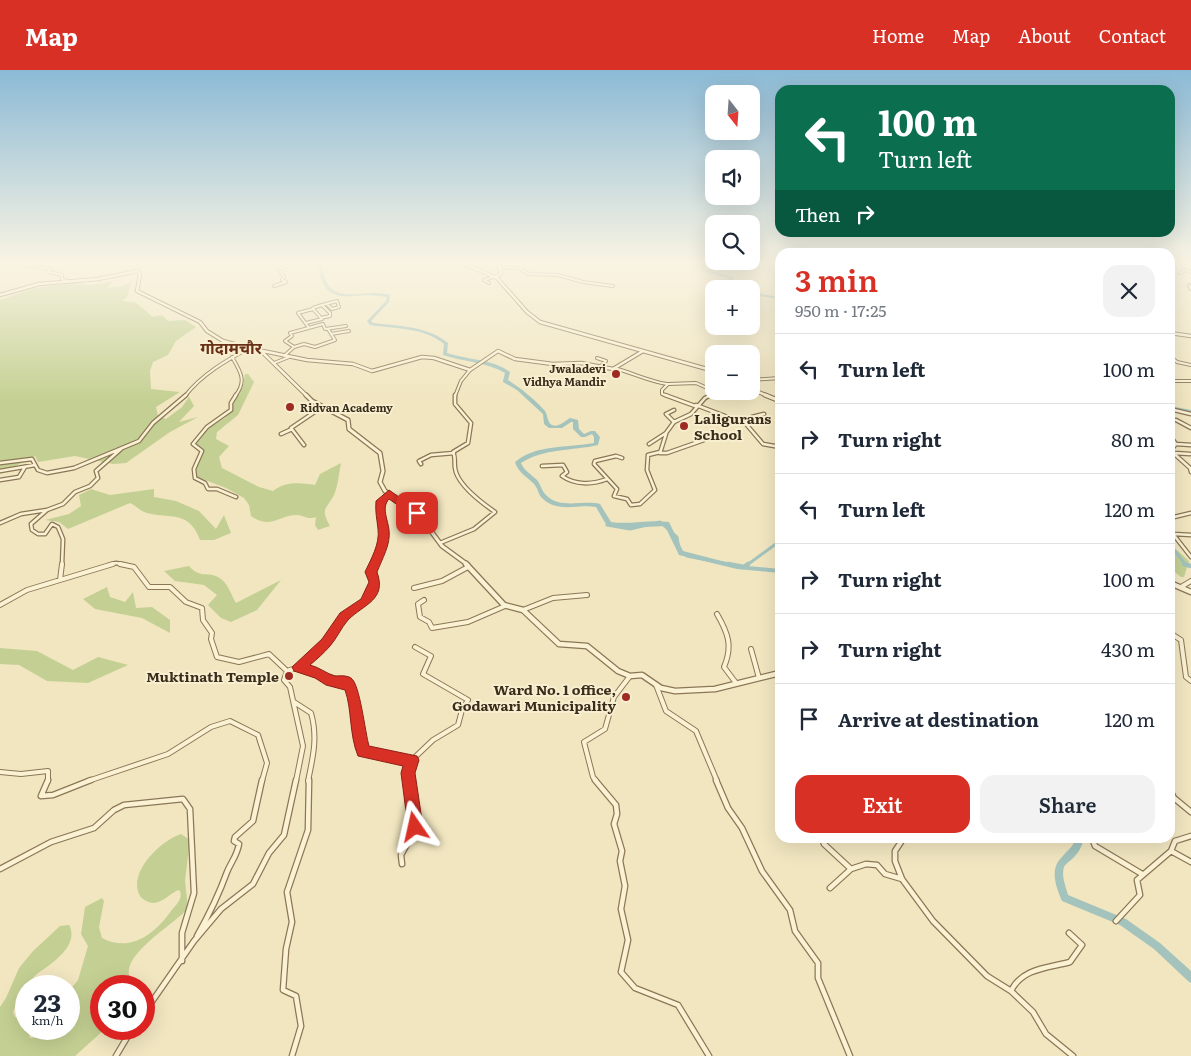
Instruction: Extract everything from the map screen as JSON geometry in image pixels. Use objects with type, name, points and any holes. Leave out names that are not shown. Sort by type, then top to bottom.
[{"type":"street","points":[[173,309],[200,322],[207,331],[223,341],[284,356],[335,364],[353,364],[372,371],[412,359],[430,357],[471,369]]},
{"type":"street","points":[[309,328],[298,313],[310,309]]},
{"type":"street","points":[[314,309],[321,318]]},
{"type":"street","points":[[306,323],[330,316],[325,309]]},
{"type":"street","points":[[523,309],[531,317],[540,322],[705,368]]},
{"type":"street","points":[[294,347],[285,341],[292,336],[290,333],[323,324],[325,329],[346,326]]},
{"type":"street","points":[[284,356],[298,344],[310,344],[314,347],[335,340],[328,328]]},
{"type":"street","points":[[331,334],[349,332]]},
{"type":"street","points":[[1175,334],[1191,336]]},
{"type":"street","points":[[0,463],[32,459],[38,470],[47,473],[74,468],[124,447],[144,436],[153,423],[176,405],[195,383],[232,357],[251,347]]},
{"type":"street","points":[[261,351],[304,394],[322,407],[344,416],[348,420],[349,429],[378,449],[383,462],[381,485],[417,513],[440,543],[469,566],[505,606],[523,610],[559,644],[587,646],[614,668],[630,676],[642,675],[656,684],[675,691],[701,692],[775,674]]},
{"type":"street","points":[[421,464],[419,460],[421,458],[436,453],[454,453],[455,450],[468,444],[470,421],[454,401],[462,378],[478,363],[498,351],[515,359],[553,364],[581,363],[636,374],[647,381],[681,385],[690,382],[705,386]]},
{"type":"street","points":[[613,368],[643,351]]},
{"type":"street","points":[[232,357],[243,375],[243,387],[233,399],[231,410],[208,427],[193,444],[202,451],[194,469],[195,478],[205,483],[208,489],[217,489],[236,497]]},
{"type":"street","points":[[274,363],[289,357]]},
{"type":"street","points":[[598,358],[606,361],[600,367]]},
{"type":"street","points":[[1175,360],[1191,365]]},
{"type":"street","points":[[760,379],[775,378]]},
{"type":"street","points":[[1175,381],[1191,382]]},
{"type":"street","points":[[668,384],[662,390],[662,394],[740,421],[746,424],[763,444],[775,446]]},
{"type":"street","points":[[760,393],[775,399]]},
{"type":"street","points":[[649,444],[666,432],[674,422],[691,414],[696,406],[705,399]]},
{"type":"street","points":[[281,434],[292,429],[298,421],[322,407]]},
{"type":"street","points":[[674,410],[666,414],[674,422]]},
{"type":"street","points":[[1175,410],[1191,414]]},
{"type":"street","points":[[746,424],[752,417],[764,414]]},
{"type":"street","points":[[1176,420],[1191,428]]},
{"type":"street","points":[[736,422],[740,421]]},
{"type":"street","points":[[292,429],[304,445]]},
{"type":"street","points":[[660,452],[666,432]]},
{"type":"street","points":[[622,458],[616,456],[611,459],[595,461],[595,467],[617,489],[614,496],[627,499],[631,505],[643,503],[655,490],[647,470],[648,455],[660,452],[667,453],[704,440]]},
{"type":"street","points":[[1176,444],[1191,444]]},
{"type":"street","points":[[0,523],[21,514],[59,507],[75,492],[90,486],[98,478],[96,471],[100,466],[124,447]]},
{"type":"street","points":[[440,543],[474,529],[495,512],[492,508],[478,500],[467,489],[455,468],[456,459],[454,453]]},
{"type":"street","points":[[1175,453],[1190,454]]},
{"type":"street","points":[[1175,454],[1190,468],[1191,472]]},
{"type":"street","points":[[542,466],[563,465],[567,472],[562,476],[572,483],[599,482],[608,478]]},
{"type":"street","points":[[0,471],[9,468],[35,466]]},
{"type":"street","points":[[0,480],[19,476],[25,467]]},
{"type":"street","points":[[287,671],[299,667],[326,642],[344,616],[365,602],[375,582],[371,572],[381,550],[384,530],[380,518],[381,501],[389,493]]},
{"type":"street","points":[[47,510],[34,520],[31,527],[35,532],[42,534],[52,524],[61,529],[65,543],[60,580]]},
{"type":"street","points":[[1175,518],[1191,513]]},
{"type":"street","points":[[1175,534],[1191,535]]},
{"type":"street","points":[[1175,536],[1191,557]]},
{"type":"street","points":[[0,606],[21,592],[116,563],[134,567],[149,587],[170,587],[186,602],[202,608],[203,620],[212,633],[211,640],[217,657],[240,662],[269,654],[287,671]]},
{"type":"street","points":[[414,588],[442,581],[469,566]]},
{"type":"street","points":[[1181,587],[1191,581]]},
{"type":"street","points":[[1175,584],[1191,592]]},
{"type":"street","points":[[523,610],[553,598],[587,595]]},
{"type":"street","points":[[424,600],[418,604],[420,617],[428,622],[432,628],[468,622],[505,606]]},
{"type":"street","points":[[717,614],[730,640],[731,653],[724,667],[736,683]]},
{"type":"street","points":[[1175,636],[1181,640],[1186,677],[1191,681]]},
{"type":"street","points":[[402,864],[400,856],[414,838],[415,830],[408,773],[412,760],[433,740],[443,736],[458,725],[462,710],[468,700],[450,692],[441,683],[422,672],[431,656],[429,653],[415,647]]},
{"type":"street","points":[[751,649],[759,678]]},
{"type":"street","points":[[299,667],[318,673],[330,681],[346,682],[350,686],[354,697],[356,720],[363,751],[412,760]]},
{"type":"street","points":[[194,942],[221,909],[253,884],[269,854],[284,835],[303,746],[290,687],[284,680],[287,671]]},
{"type":"street","points":[[630,676],[614,697],[605,729],[584,742],[594,777],[616,805],[617,814],[614,824],[622,851],[620,861],[625,886],[621,909],[628,940],[621,972],[635,988],[678,1005],[709,1056]]},
{"type":"street","points":[[656,684],[666,711],[687,723],[696,731],[728,808],[742,828],[762,871],[790,910],[795,931],[818,963],[818,978],[850,1056]]},
{"type":"street","points":[[292,1056],[301,1026],[296,996],[283,990],[286,949],[292,922],[286,892],[308,830],[308,783],[316,744],[316,727],[311,713],[293,702]]},
{"type":"street","points":[[0,772],[21,774],[48,771],[49,778],[41,796],[53,795],[105,774],[168,754],[221,724],[235,722],[258,735],[263,745],[267,763],[255,804],[253,821],[250,826],[235,837],[234,841],[239,844],[237,856],[228,870],[218,899],[182,962],[155,998]]},
{"type":"street","points":[[0,870],[51,842],[94,828],[114,810],[124,805],[183,799],[190,808],[194,893],[182,933],[182,962]]},
{"type":"street","points":[[1175,799],[1191,812]]},
{"type":"street","points":[[1175,840],[1191,836]]},
{"type":"street","points":[[824,843],[851,869]]},
{"type":"street","points":[[900,843],[895,851],[895,861],[902,879],[932,921],[987,976],[1011,990],[1033,1012],[1046,1034],[1073,1056]]},
{"type":"street","points":[[1094,843],[1095,846],[1142,874]]},
{"type":"street","points":[[1116,921],[1140,896],[1137,880],[1171,851],[1174,843]]},
{"type":"street","points":[[1171,851],[1191,862]]},
{"type":"street","points":[[830,888],[851,869],[866,864],[877,865],[885,874],[902,879]]},
{"type":"street","points":[[1011,990],[1014,982],[1026,972],[1070,962],[1082,945],[1069,933]]},
{"type":"street","points":[[116,1056],[125,1040]]},
{"type":"green space","points":[[0,309],[143,309],[153,317],[162,315],[168,321],[185,320],[196,327],[176,341],[168,355],[153,362],[150,371],[151,389],[180,392],[156,407],[158,416],[166,419],[182,407],[189,397],[194,406],[179,422],[198,417],[170,432],[126,463],[113,464],[75,456],[38,462],[35,456],[0,474]]},
{"type":"green space","points":[[245,374],[248,374],[254,382],[238,415],[217,432],[216,439],[229,446],[219,457],[222,468],[259,487],[273,491],[288,484],[315,485],[320,474],[341,463],[334,495],[325,509],[325,516],[330,526],[318,530],[315,525],[316,517],[309,518],[297,515],[269,522],[258,520],[251,516],[249,505],[244,498],[226,488],[197,477],[195,468],[202,453],[195,442],[207,429],[225,418],[233,409],[234,399],[243,387]]},
{"type":"green space","points":[[91,489],[110,495],[154,489],[154,497],[176,501],[199,511],[216,529],[224,515],[231,533],[214,540],[200,540],[196,530],[185,520],[147,513],[130,503],[68,529],[59,522],[45,520],[69,514],[81,506],[79,495]]},
{"type":"green space","points":[[1175,548],[1189,561],[1184,577],[1175,572]]},
{"type":"green space","points":[[189,566],[200,574],[214,575],[221,579],[227,585],[236,603],[281,580],[257,610],[231,622],[221,618],[208,605],[217,595],[204,585],[175,581],[164,571]]},
{"type":"green space","points":[[107,587],[110,597],[125,602],[133,592],[136,608],[152,607],[170,620],[170,633],[142,618],[95,609],[83,599]]},
{"type":"green space","points":[[0,648],[37,651],[73,670],[98,657],[128,665],[88,683],[47,681],[19,665],[0,664]]},
{"type":"green space","points":[[181,834],[190,840],[185,881],[188,908],[136,955],[130,966],[129,975],[90,975],[90,1040],[93,1040],[75,1056],[0,1056],[0,1007],[15,977],[15,1008],[13,1012],[15,1017],[15,1040],[80,1040],[79,975],[88,946],[81,934],[85,907],[102,898],[104,901],[99,927],[102,938],[122,943],[132,942],[150,934],[165,919],[178,902],[181,894],[178,890],[163,900],[154,903],[144,900],[140,896],[137,887],[138,878],[142,868],[155,851]]},
{"type":"green space","points":[[69,925],[71,940],[68,947],[57,959],[36,975],[16,975],[19,968],[33,951],[60,926]]},
{"type":"waterway","points":[[380,309],[369,321],[372,324],[432,335],[446,344],[445,354],[501,368],[508,372],[505,381],[519,389],[545,414],[547,424],[551,427],[560,427],[570,420],[576,421],[576,429],[583,436],[593,432],[597,437],[596,444],[536,453],[518,462],[521,469],[536,482],[544,497],[551,502],[558,505],[598,505],[609,524],[624,526],[667,524],[681,553],[737,567],[775,571]]},
{"type":"waterway","points":[[1175,409],[1191,412]]},
{"type":"waterway","points":[[607,525],[630,529],[660,522],[677,537],[679,550],[687,556],[734,565]]},
{"type":"waterway","points":[[747,565],[775,545]]},
{"type":"waterway","points":[[1175,551],[1186,564]]},
{"type":"waterway","points":[[728,564],[744,567],[748,564]]},
{"type":"waterway","points":[[1186,564],[1191,566]]},
{"type":"waterway","points":[[1078,843],[1073,853],[1060,866],[1060,883],[1065,898],[1123,922],[1157,946],[1191,978]]},
{"type":"place","name":"Jwaladevi Vidhya Mandir","points":[[616,374]]},
{"type":"place","name":"Ridvan Academy","points":[[290,407]]},
{"type":"place","name":"Laligurans School","points":[[684,426]]},
{"type":"place","name":"Muktinath Temple","points":[[289,676]]},
{"type":"place","name":"Ward No. 1 office, Godawari Municipality","points":[[626,697]]},
{"type":"district","name":"गोदामचौर","points":[[231,347]]},
{"type":"route","points":[[415,827],[408,773],[412,760],[363,751],[356,720],[354,697],[350,686],[346,682],[330,681],[318,673],[299,667],[326,642],[344,616],[365,602],[373,588],[375,582],[371,572],[381,550],[384,530],[380,518],[381,501],[389,493],[417,513]]}]
